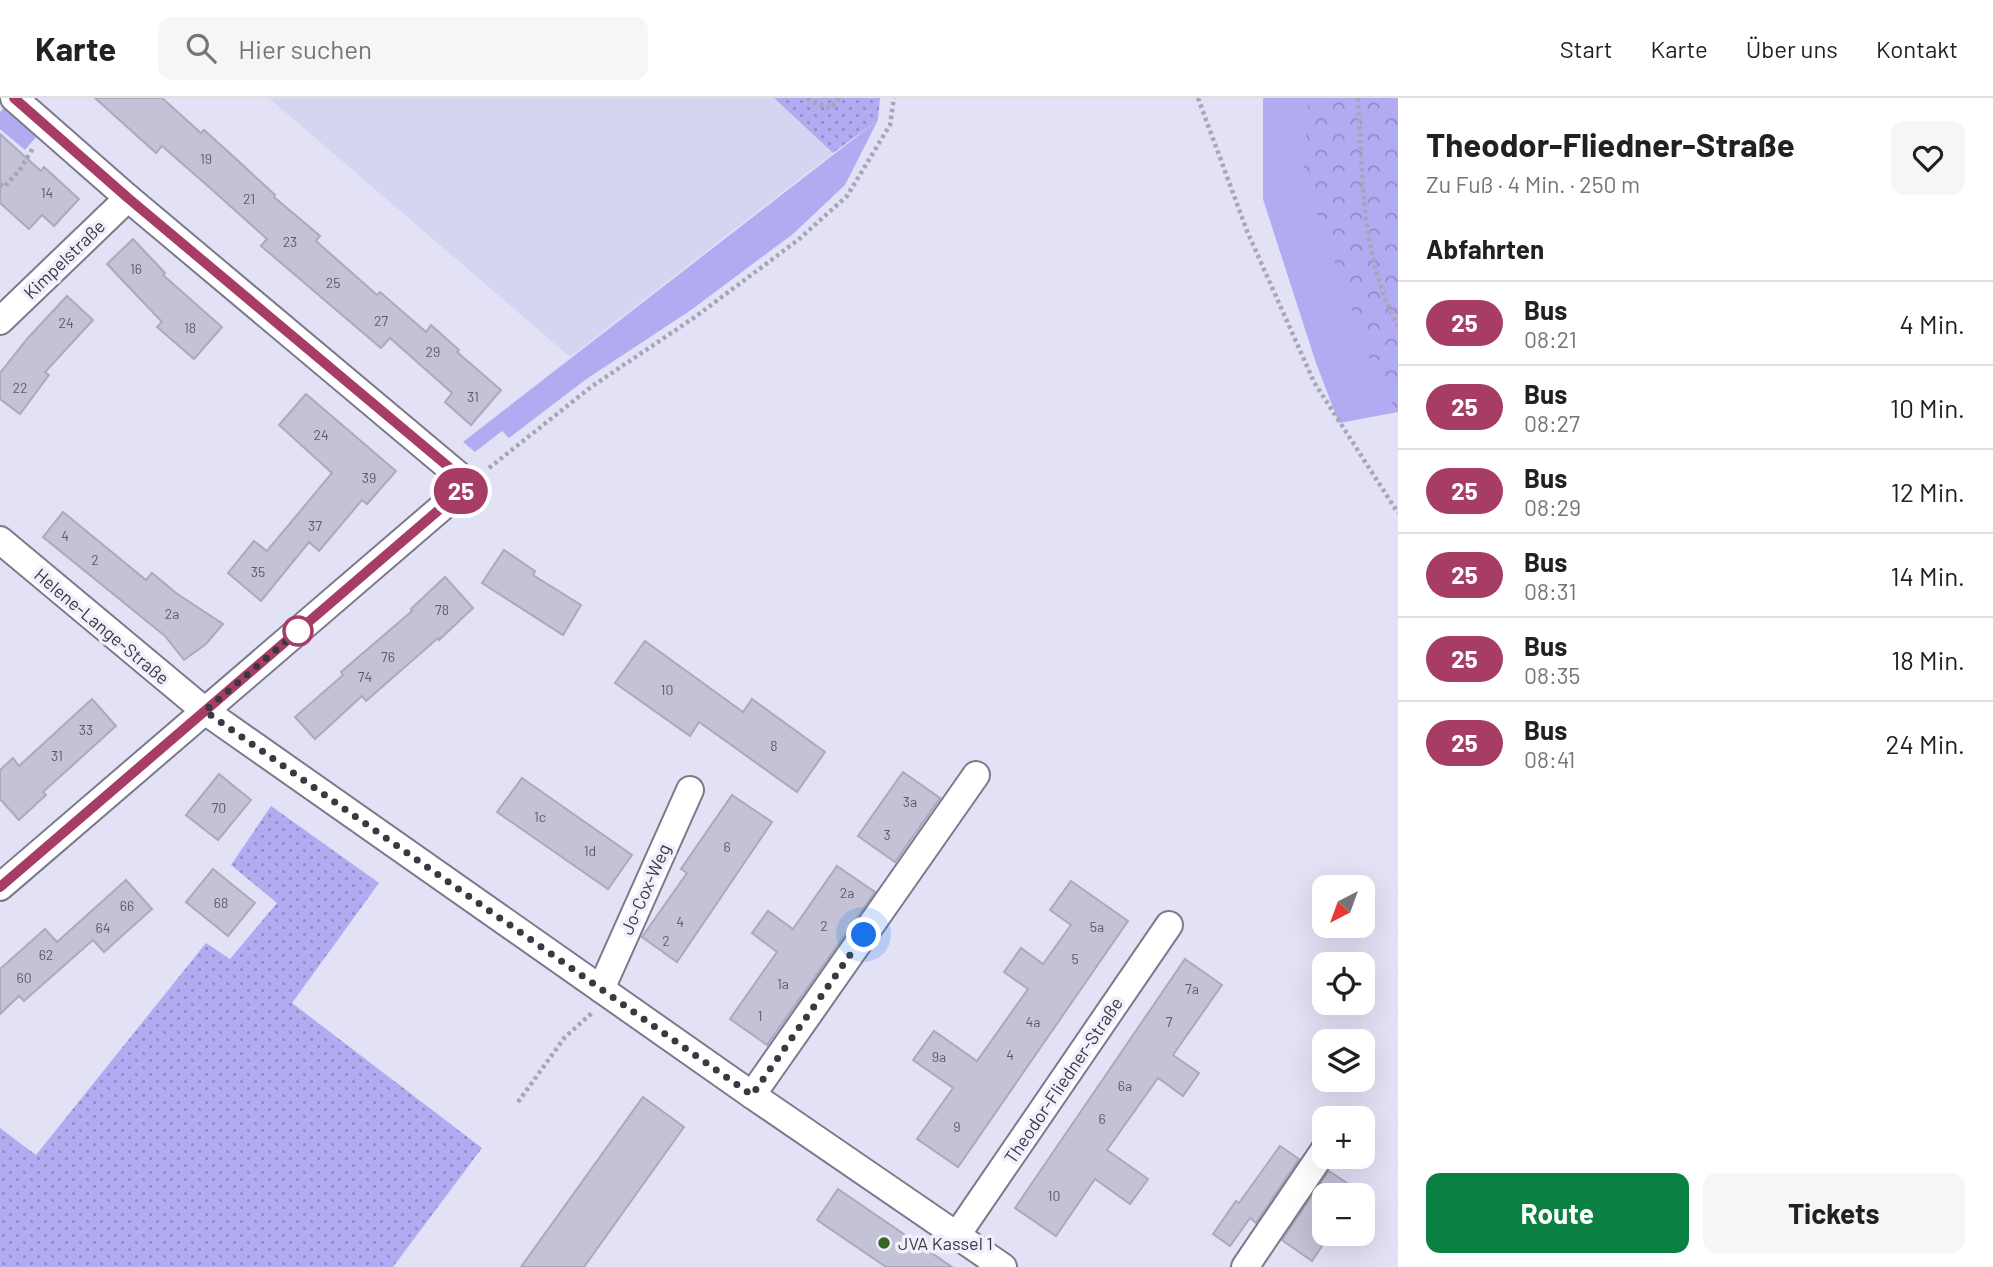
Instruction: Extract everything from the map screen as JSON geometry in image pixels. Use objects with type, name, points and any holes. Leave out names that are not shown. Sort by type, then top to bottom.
[{"type":"street","points":[[0,887],[469,484],[128,198],[14,98]]},
{"type":"street","name":"Kimpelstraße","points":[[0,321],[128,198]]},
{"type":"street","name":"Helene-Lange-Straße","points":[[0,540],[205,711]]},
{"type":"street","points":[[205,711],[752,1095],[1003,1267]]},
{"type":"street","points":[[752,1095],[976,775]]},
{"type":"street","name":"Jo-Cox-Weg","points":[[606,992],[690,790]]},
{"type":"street","name":"Theodor-Fliedner-Straße","points":[[957,1236],[1169,925]]},
{"type":"street","points":[[1245,1267],[1312,1168]]},
{"type":"path","points":[[808,98],[831,108],[839,98]]},
{"type":"path","points":[[469,484],[590,387],[695,317],[798,240],[847,196],[890,125],[894,98]]},
{"type":"path","points":[[1198,98],[1247,231],[1314,382],[1398,513]]},
{"type":"path","points":[[1358,98],[1362,197],[1368,234],[1382,288],[1398,326]]},
{"type":"path","points":[[0,184],[5,187],[49,129]]},
{"type":"path","points":[[518,1102],[565,1037],[606,992]]},
{"type":"shaded area","points":[[269,98],[774,98],[833,153],[570,357]]},
{"type":"green space","points":[[774,98],[880,98],[878,120],[833,153]]},
{"type":"green space","points":[[1263,98],[1398,98],[1398,412],[1339,423],[1316,363],[1263,199]]},
{"type":"green space","points":[[1309,98],[1398,98],[1398,412],[1376,377],[1303,175]]},
{"type":"green space","points":[[4,108],[37,136],[25,150],[0,129],[0,112]]},
{"type":"green space","points":[[878,120],[845,185],[793,234],[691,310],[585,380],[509,438],[502,431],[475,452],[463,442]]},
{"type":"green space","points":[[271,806],[379,883],[292,1003],[482,1148],[393,1267],[0,1267],[0,1128],[36,1155],[206,943],[230,959],[277,903],[231,865]]},
{"type":"building","points":[[95,98],[162,98],[201,133],[204,130],[234,157],[275,195],[274,197],[320,236],[316,241],[377,295],[380,292],[426,332],[431,325],[501,390],[471,425],[445,402],[452,393],[390,338],[381,348],[261,246],[267,239],[209,187],[162,146],[156,153]]},
{"type":"building","points":[[0,134],[41,171],[44,167],[79,199],[54,226],[42,215],[29,229],[0,203]]},
{"type":"building","points":[[133,239],[165,273],[163,275],[222,327],[194,359],[157,327],[162,322],[107,264]]},
{"type":"building","points":[[67,296],[93,320],[45,372],[49,375],[20,414],[0,399],[0,373]]},
{"type":"building","points":[[306,394],[396,471],[367,504],[362,500],[319,551],[309,542],[261,601],[228,573],[254,541],[267,551],[332,473],[279,425]]},
{"type":"building","points":[[63,512],[146,580],[152,573],[176,593],[223,624],[206,644],[184,660],[165,636],[43,537]]},
{"type":"building","points":[[504,550],[535,571],[533,575],[581,605],[563,635],[482,583]]},
{"type":"building","points":[[445,577],[473,608],[366,701],[362,696],[315,739],[295,717],[343,675],[341,672],[412,611],[411,609]]},
{"type":"building","points":[[645,641],[743,712],[752,699],[825,752],[797,792],[699,722],[690,736],[615,683]]},
{"type":"building","points":[[92,699],[116,726],[43,792],[46,795],[19,820],[0,799],[0,770],[13,758],[19,766]]},
{"type":"building","points":[[903,772],[940,798],[895,862],[858,836]]},
{"type":"building","points":[[219,774],[251,800],[218,840],[186,815]]},
{"type":"building","points":[[522,778],[632,855],[608,889],[497,812]]},
{"type":"building","points":[[732,795],[772,822],[677,962],[642,937],[687,873],[681,869]]},
{"type":"building","points":[[837,866],[875,892],[767,1045],[730,1019],[777,952],[752,933],[768,911],[793,929]]},
{"type":"building","points":[[213,869],[255,903],[228,936],[186,902]]},
{"type":"building","points":[[126,880],[152,909],[104,952],[93,940],[24,1001],[19,996],[0,1014],[0,969],[45,929],[57,942]]},
{"type":"building","points":[[1071,881],[1128,921],[958,1167],[917,1139],[953,1088],[913,1060],[934,1031],[977,1061],[1028,989],[1004,972],[1021,948],[1043,964],[1071,925],[1050,910]]},
{"type":"building","points":[[1185,959],[1222,985],[1173,1055],[1199,1073],[1183,1096],[1158,1078],[1107,1150],[1148,1179],[1130,1204],[1095,1179],[1056,1236],[1015,1208]]},
{"type":"building","points":[[643,1097],[684,1127],[584,1267],[521,1267]]},
{"type":"building","points":[[1280,1146],[1299,1159],[1256,1223],[1250,1218],[1230,1246],[1213,1234]]},
{"type":"building","points":[[1329,1171],[1347,1183],[1321,1183]]},
{"type":"building","name":"JVA Kassel 1","points":[[838,1189],[952,1267],[886,1267],[817,1220]]},
{"type":"building","points":[[1312,1196],[1312,1246],[1322,1246],[1312,1261],[1282,1240]]},
{"type":"bus line","name":"25","points":[[0,887],[469,484],[128,198],[14,98]]},
{"type":"place","name":"JVA Kassel 1","points":[[884,1243]]},
{"type":"route","points":[[298,631],[306,624],[205,711],[752,1095],[864,935]]}]
